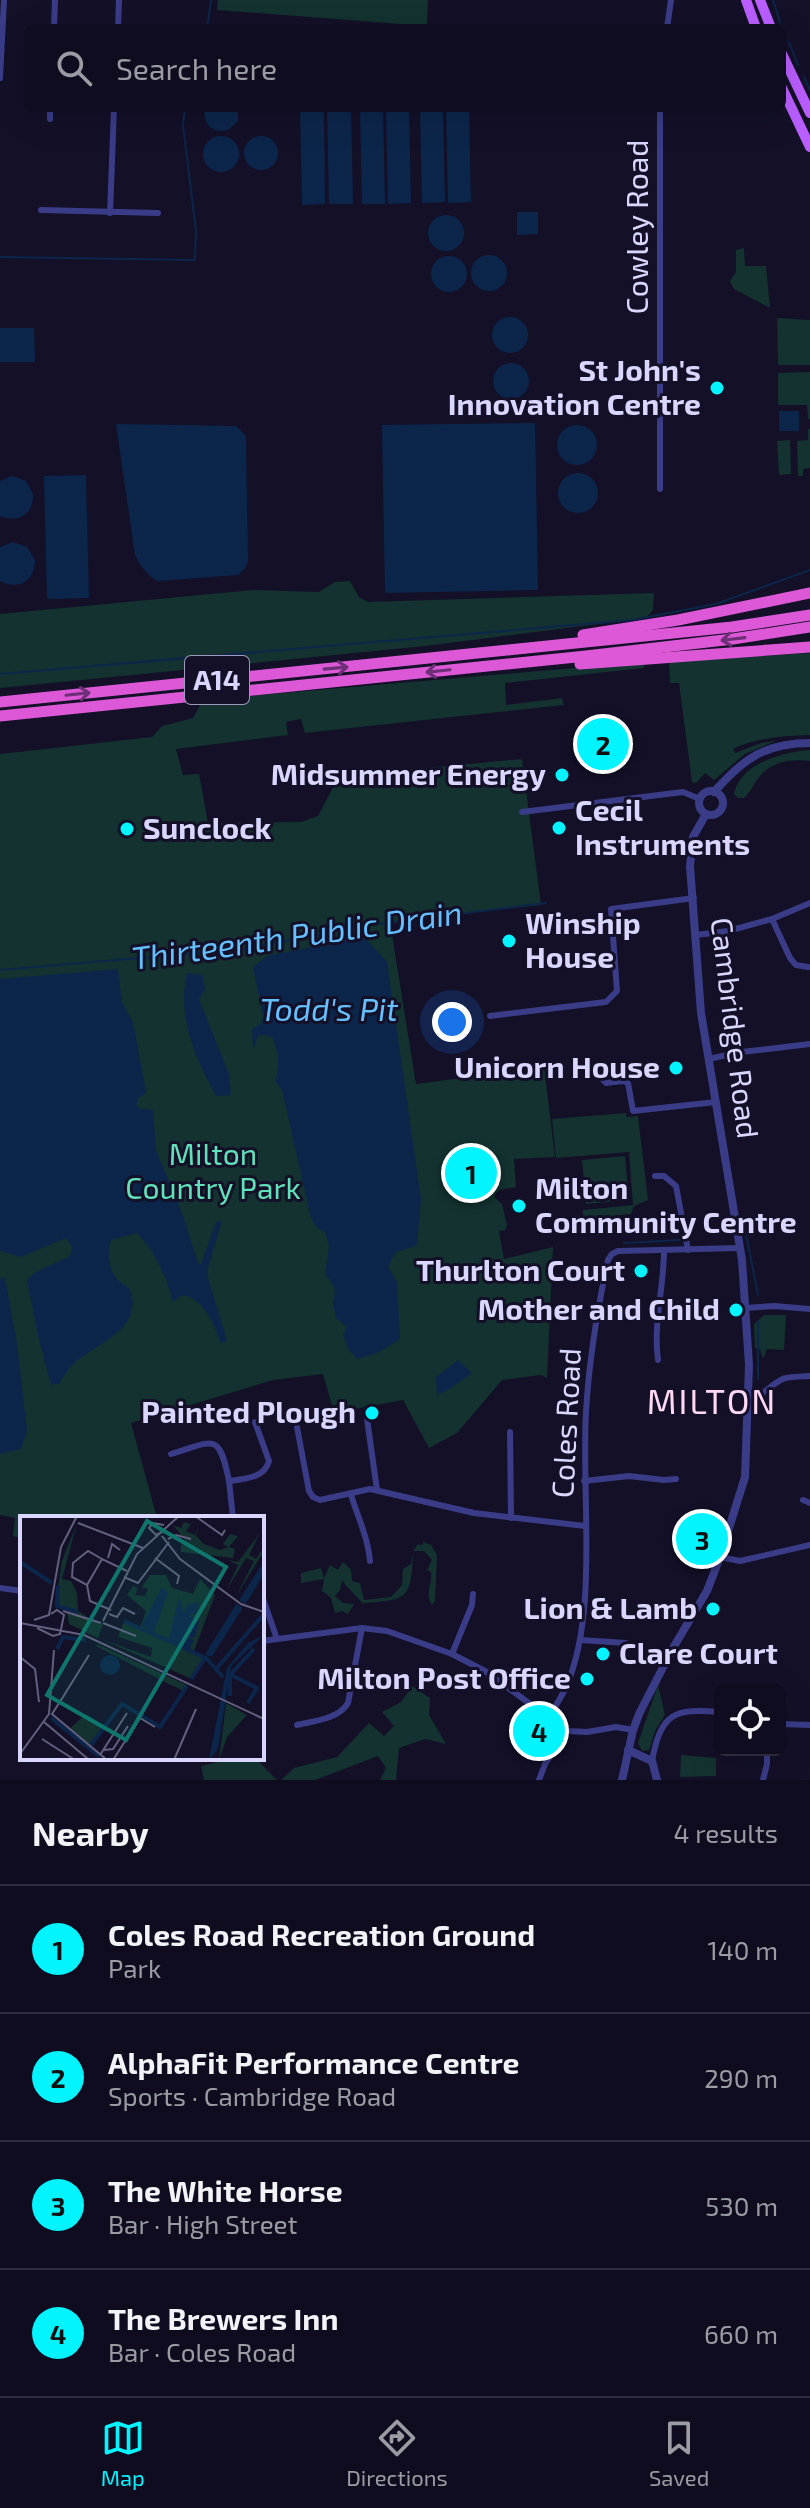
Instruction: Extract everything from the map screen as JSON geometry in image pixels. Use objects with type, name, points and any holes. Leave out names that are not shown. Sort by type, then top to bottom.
[{"type":"highway","name":"A14","points":[[556,645],[583,635],[678,620],[810,593]]},
{"type":"highway","name":"A14","points":[[0,702],[732,627],[810,615]]},
{"type":"highway","name":"A14","points":[[0,716],[516,663],[733,639],[810,627]]},
{"type":"highway","name":"A14","points":[[516,663],[538,667],[810,647]]},
{"type":"main road","points":[[746,0],[755,24]]},
{"type":"main road","points":[[760,0],[769,24]]},
{"type":"main road","points":[[786,62],[810,113]]},
{"type":"main road","points":[[786,97],[810,148]]},
{"type":"main road","points":[[786,109],[810,148]]},
{"type":"street","points":[[0,78],[4,0]]},
{"type":"street","points":[[54,24],[55,0]]},
{"type":"street","points":[[118,24],[119,0]]},
{"type":"street","points":[[668,24],[671,0]]},
{"type":"street","points":[[50,112],[50,119]]},
{"type":"street","points":[[110,213],[114,112]]},
{"type":"street","name":"Cowley Road","points":[[660,112],[660,489]]},
{"type":"street","points":[[41,210],[158,213]]},
{"type":"street","points":[[714,792],[722,799],[721,809],[714,815],[706,814],[700,808],[700,799],[705,793],[714,792],[741,763],[774,747],[810,743]]},
{"type":"street","points":[[522,812],[683,792],[700,799]]},
{"type":"street","name":"Cambridge Road","points":[[622,1780],[633,1730],[649,1690],[707,1591],[745,1477],[749,1394],[740,1248],[701,1013],[690,850],[693,837],[706,814]]},
{"type":"street","points":[[490,1016],[606,1002],[617,991],[611,909],[694,898]]},
{"type":"street","points":[[696,935],[728,931],[772,919],[810,903]]},
{"type":"street","points":[[772,919],[790,958],[796,965],[808,967]]},
{"type":"street","points":[[708,1059],[810,1044]]},
{"type":"street","points":[[601,1065],[606,1083],[628,1083],[633,1111],[716,1102]]},
{"type":"street","points":[[655,1176],[664,1176],[676,1186],[688,1250]]},
{"type":"street","name":"Coles Road","points":[[548,1719],[566,1687],[580,1640],[584,1600],[586,1412],[593,1336],[608,1260],[618,1251],[740,1248]]},
{"type":"street","points":[[658,1360],[659,1296],[664,1282],[664,1251]]},
{"type":"street","points":[[745,1308],[774,1306],[810,1309]]},
{"type":"street","points":[[749,1394],[763,1393],[775,1380],[784,1377],[810,1376]]},
{"type":"street","points":[[367,1419],[377,1490]]},
{"type":"street","points":[[229,1481],[250,1478],[269,1467],[255,1422]]},
{"type":"street","points":[[297,1427],[309,1491],[320,1500],[370,1489],[461,1511],[585,1526]]},
{"type":"street","points":[[510,1432],[511,1518]]},
{"type":"street","points":[[171,1454],[208,1443],[216,1445],[223,1453],[233,1516]]},
{"type":"street","points":[[584,1481],[629,1476],[676,1479]]},
{"type":"street","points":[[351,1495],[367,1537],[370,1561]]},
{"type":"street","points":[[720,1557],[740,1561],[810,1545]]},
{"type":"street","points":[[0,1588],[20,1591]]},
{"type":"street","points":[[452,1654],[472,1605],[473,1594]]},
{"type":"street","points":[[264,1602],[277,1639]]},
{"type":"street","points":[[264,1641],[362,1628],[387,1631],[452,1654],[485,1671],[567,1731],[587,1732],[616,1727],[633,1730]]},
{"type":"street","points":[[297,1725],[338,1714],[345,1709],[362,1628]]},
{"type":"street","points":[[580,1640],[626,1643]]},
{"type":"street","points":[[657,1780],[652,1761],[660,1730],[668,1719],[682,1711],[714,1712]]},
{"type":"street","points":[[786,1724],[810,1725]]},
{"type":"street","points":[[539,1780],[545,1764],[567,1731]]},
{"type":"street","points":[[628,1750],[652,1761]]},
{"type":"street","points":[[763,1780],[767,1756]]},
{"type":"green space","points":[[218,0],[428,0],[427,24],[217,10]]},
{"type":"green space","points":[[744,248],[745,266],[766,266],[770,308],[734,289],[730,281],[736,272],[736,250]]},
{"type":"green space","points":[[777,318],[810,320],[810,365],[778,365]]},
{"type":"green space","points":[[810,372],[808,419],[807,405],[778,405],[778,373]]},
{"type":"green space","points":[[808,429],[810,468],[803,469],[803,476],[798,476],[797,441],[808,440]]},
{"type":"green space","points":[[790,440],[791,474],[779,475],[777,441]]},
{"type":"green space","points":[[350,581],[359,597],[368,602],[654,593],[653,610],[646,618],[425,646],[0,688],[0,614],[253,590],[319,592],[335,582]]},
{"type":"green space","points":[[810,653],[810,735],[771,738],[742,745],[733,749],[735,753],[776,741],[745,754],[714,780],[705,773],[696,783],[692,782],[679,683],[670,683],[669,662]]},
{"type":"green space","name":"Milton Country Park","points":[[645,662],[644,668],[505,683],[506,705],[562,698],[564,705],[305,733],[301,719],[286,722],[288,735],[176,749],[183,775],[199,774],[208,823],[301,822],[318,816],[339,776],[522,759],[541,905],[390,922],[416,1084],[544,1067],[555,1157],[514,1159],[516,1187],[499,1190],[495,1198],[502,1204],[507,1225],[505,1230],[499,1231],[504,1259],[553,1247],[547,1378],[541,1375],[502,1380],[457,1433],[429,1448],[403,1400],[334,1413],[323,1374],[273,1380],[131,1423],[156,1516],[20,1516],[20,1538],[13,1536],[15,1518],[0,1515],[0,754],[152,737],[162,726],[193,718],[203,700]]},
{"type":"green space","points":[[810,750],[810,761],[777,764],[760,776],[744,798],[734,794],[745,774],[764,761]]},
{"type":"green space","points":[[626,1113],[627,1117],[638,1116],[648,1200],[634,1206],[631,1214],[583,1219],[583,1210],[633,1205],[629,1152],[556,1158],[552,1119]]},
{"type":"green space","points":[[625,1156],[629,1200],[586,1204],[582,1160]]},
{"type":"green space","points":[[764,1315],[786,1315],[784,1350],[767,1349],[763,1359],[760,1349],[755,1348],[754,1324]]},
{"type":"green space","points":[[424,1542],[431,1545],[437,1555],[435,1601],[432,1605],[429,1596],[431,1572],[427,1570],[432,1560],[424,1551],[413,1551]]},
{"type":"green space","points":[[413,1553],[411,1579],[405,1594],[399,1598],[364,1605],[342,1580],[335,1596],[343,1603],[354,1604],[348,1614],[342,1611],[335,1613],[331,1598],[322,1591],[324,1579],[301,1583],[301,1573],[321,1568],[324,1578],[330,1565],[338,1570],[343,1562],[351,1570],[352,1581],[360,1583],[364,1600],[391,1597],[402,1585],[403,1569],[411,1564]]},
{"type":"green space","points":[[658,1685],[665,1715],[649,1750],[642,1751],[638,1743]]},
{"type":"green space","points":[[412,1686],[430,1698],[429,1715],[446,1744],[425,1739],[399,1748],[396,1780],[380,1780],[386,1768],[378,1756],[315,1780],[281,1780],[294,1768],[337,1757],[369,1723],[384,1736],[394,1726],[382,1712],[401,1702]]},
{"type":"green space","points":[[681,1755],[716,1758],[716,1776],[680,1777]]},
{"type":"green space","points":[[226,1760],[257,1760],[277,1780],[204,1780],[201,1766]]},
{"type":"water","points":[[238,112],[238,121],[228,130],[213,129],[207,123],[205,114]]},
{"type":"water","points":[[300,112],[324,112],[325,204],[302,205]]},
{"type":"water","points":[[327,112],[351,112],[353,204],[329,204]]},
{"type":"water","points":[[360,112],[383,112],[385,204],[362,204]]},
{"type":"water","points":[[386,112],[409,112],[411,203],[388,204]]},
{"type":"water","points":[[420,112],[443,112],[445,202],[422,203]]},
{"type":"water","points":[[446,112],[469,112],[471,202],[448,203]]},
{"type":"water","points":[[221,136],[233,142],[239,154],[233,166],[221,172],[209,166],[203,154],[209,142]]},
{"type":"water","points":[[261,136],[273,141],[278,153],[273,165],[261,170],[249,165],[244,153],[249,141]]},
{"type":"water","points":[[517,212],[538,212],[538,234],[517,235]]},
{"type":"water","points":[[446,215],[459,220],[464,233],[459,246],[446,251],[433,246],[428,233],[433,220]]},
{"type":"water","points":[[489,255],[502,260],[507,273],[502,286],[489,291],[476,286],[471,273],[476,260]]},
{"type":"water","points":[[449,256],[462,261],[467,274],[462,287],[449,292],[436,287],[431,274],[436,261]]},
{"type":"water","points":[[510,317],[523,322],[528,335],[523,348],[510,353],[497,348],[492,335],[497,322]]},
{"type":"water","points":[[0,328],[34,328],[35,362],[0,362]]},
{"type":"water","points":[[511,363],[523,369],[529,381],[523,393],[511,399],[499,393],[493,381],[499,369]]},
{"type":"water","points":[[779,411],[799,411],[799,431],[779,431]]},
{"type":"water","points":[[535,423],[538,590],[385,593],[382,425]]},
{"type":"water","points":[[116,424],[236,426],[246,436],[248,562],[238,575],[158,581],[139,563],[135,555]]},
{"type":"water","points":[[577,425],[591,431],[597,445],[591,459],[577,465],[563,459],[557,445],[563,431]]},
{"type":"water","points":[[578,473],[592,479],[598,493],[592,507],[578,513],[564,507],[558,493],[564,479]]},
{"type":"water","points":[[86,475],[89,598],[47,599],[44,476]]},
{"type":"water","points":[[12,476],[26,481],[33,494],[28,512],[13,519],[0,516],[0,481]]},
{"type":"water","points":[[13,542],[27,547],[35,560],[29,579],[13,585],[0,581],[0,547]]},
{"type":"water","name":"Todd's Pit","points":[[365,938],[387,962],[421,1199],[417,1245],[395,1253],[388,1267],[397,1282],[400,1339],[377,1353],[357,1359],[343,1335],[347,1327],[336,1318],[334,1286],[325,1274],[329,1247],[325,1232],[317,1228],[311,1218],[282,1090],[275,1081],[278,1059],[272,1037],[259,1035],[253,1049],[252,1029],[262,1023],[263,1016],[253,967],[267,956]]},
{"type":"water","points":[[118,969],[122,1003],[133,1022],[146,1093],[137,1099],[138,1108],[153,1110],[156,1150],[182,1213],[198,1263],[201,1264],[216,1222],[222,1221],[208,1278],[227,1341],[221,1343],[208,1314],[197,1301],[182,1295],[173,1302],[152,1251],[137,1233],[111,1240],[109,1247],[111,1268],[118,1280],[129,1288],[133,1302],[131,1314],[117,1333],[74,1363],[59,1384],[51,1385],[27,1280],[36,1272],[69,1257],[73,1248],[66,1238],[21,1257],[0,1251],[0,979]]},
{"type":"water","points":[[187,973],[203,975],[205,989],[199,999],[229,1074],[231,1095],[216,1096],[195,1052],[184,1006]]},
{"type":"water","points":[[5,1278],[17,1344],[27,1431],[21,1449],[0,1454],[0,1279]]},
{"type":"water","points":[[458,1360],[472,1373],[437,1395],[436,1377]]},
{"type":"waterway","points":[[208,24],[211,0]]},
{"type":"waterway","points":[[773,0],[780,22]]},
{"type":"waterway","points":[[789,42],[798,65]]},
{"type":"waterway","points":[[804,77],[810,90]]},
{"type":"waterway","points":[[0,257],[195,260],[196,231],[183,125],[185,112]]},
{"type":"waterway","points":[[0,674],[632,620],[716,604],[810,570]]},
{"type":"waterway","name":"Thirteenth Public Drain","points":[[0,970],[245,949],[370,925],[546,903]]},
{"type":"waterway","points":[[746,1234],[758,1295]]},
{"type":"waterway","points":[[624,1243],[680,1240]]},
{"type":"waterway","points":[[758,1321],[758,1379]]},
{"type":"place","name":"St John's Innovation Centre","points":[[717,388]]},
{"type":"place","name":"AlphaFit Performance Centre","points":[[603,744]]},
{"type":"place","name":"Midsummer Energy","points":[[562,775]]},
{"type":"place","name":"Cecil Instruments","points":[[559,828]]},
{"type":"place","name":"Sunclock","points":[[127,829]]},
{"type":"place","name":"Winship House","points":[[509,941]]},
{"type":"place","name":"Unicorn House","points":[[676,1068]]},
{"type":"place","name":"Coles Road Recreation Ground","points":[[471,1173]]},
{"type":"place","name":"Milton Community Centre","points":[[519,1206]]},
{"type":"place","name":"Thurlton Court","points":[[641,1271]]},
{"type":"place","name":"Mother and Child","points":[[736,1310]]},
{"type":"place","name":"Painted Plough","points":[[372,1413]]},
{"type":"place","name":"The White Horse","points":[[702,1539]]},
{"type":"place","name":"Lion & Lamb","points":[[713,1609]]},
{"type":"place","name":"Clare Court","points":[[603,1654]]},
{"type":"place","name":"Milton Post Office","points":[[587,1679]]},
{"type":"place","name":"The Brewers Inn","points":[[539,1731]]},
{"type":"district","name":"MILTON","points":[[712,1402]]}]
